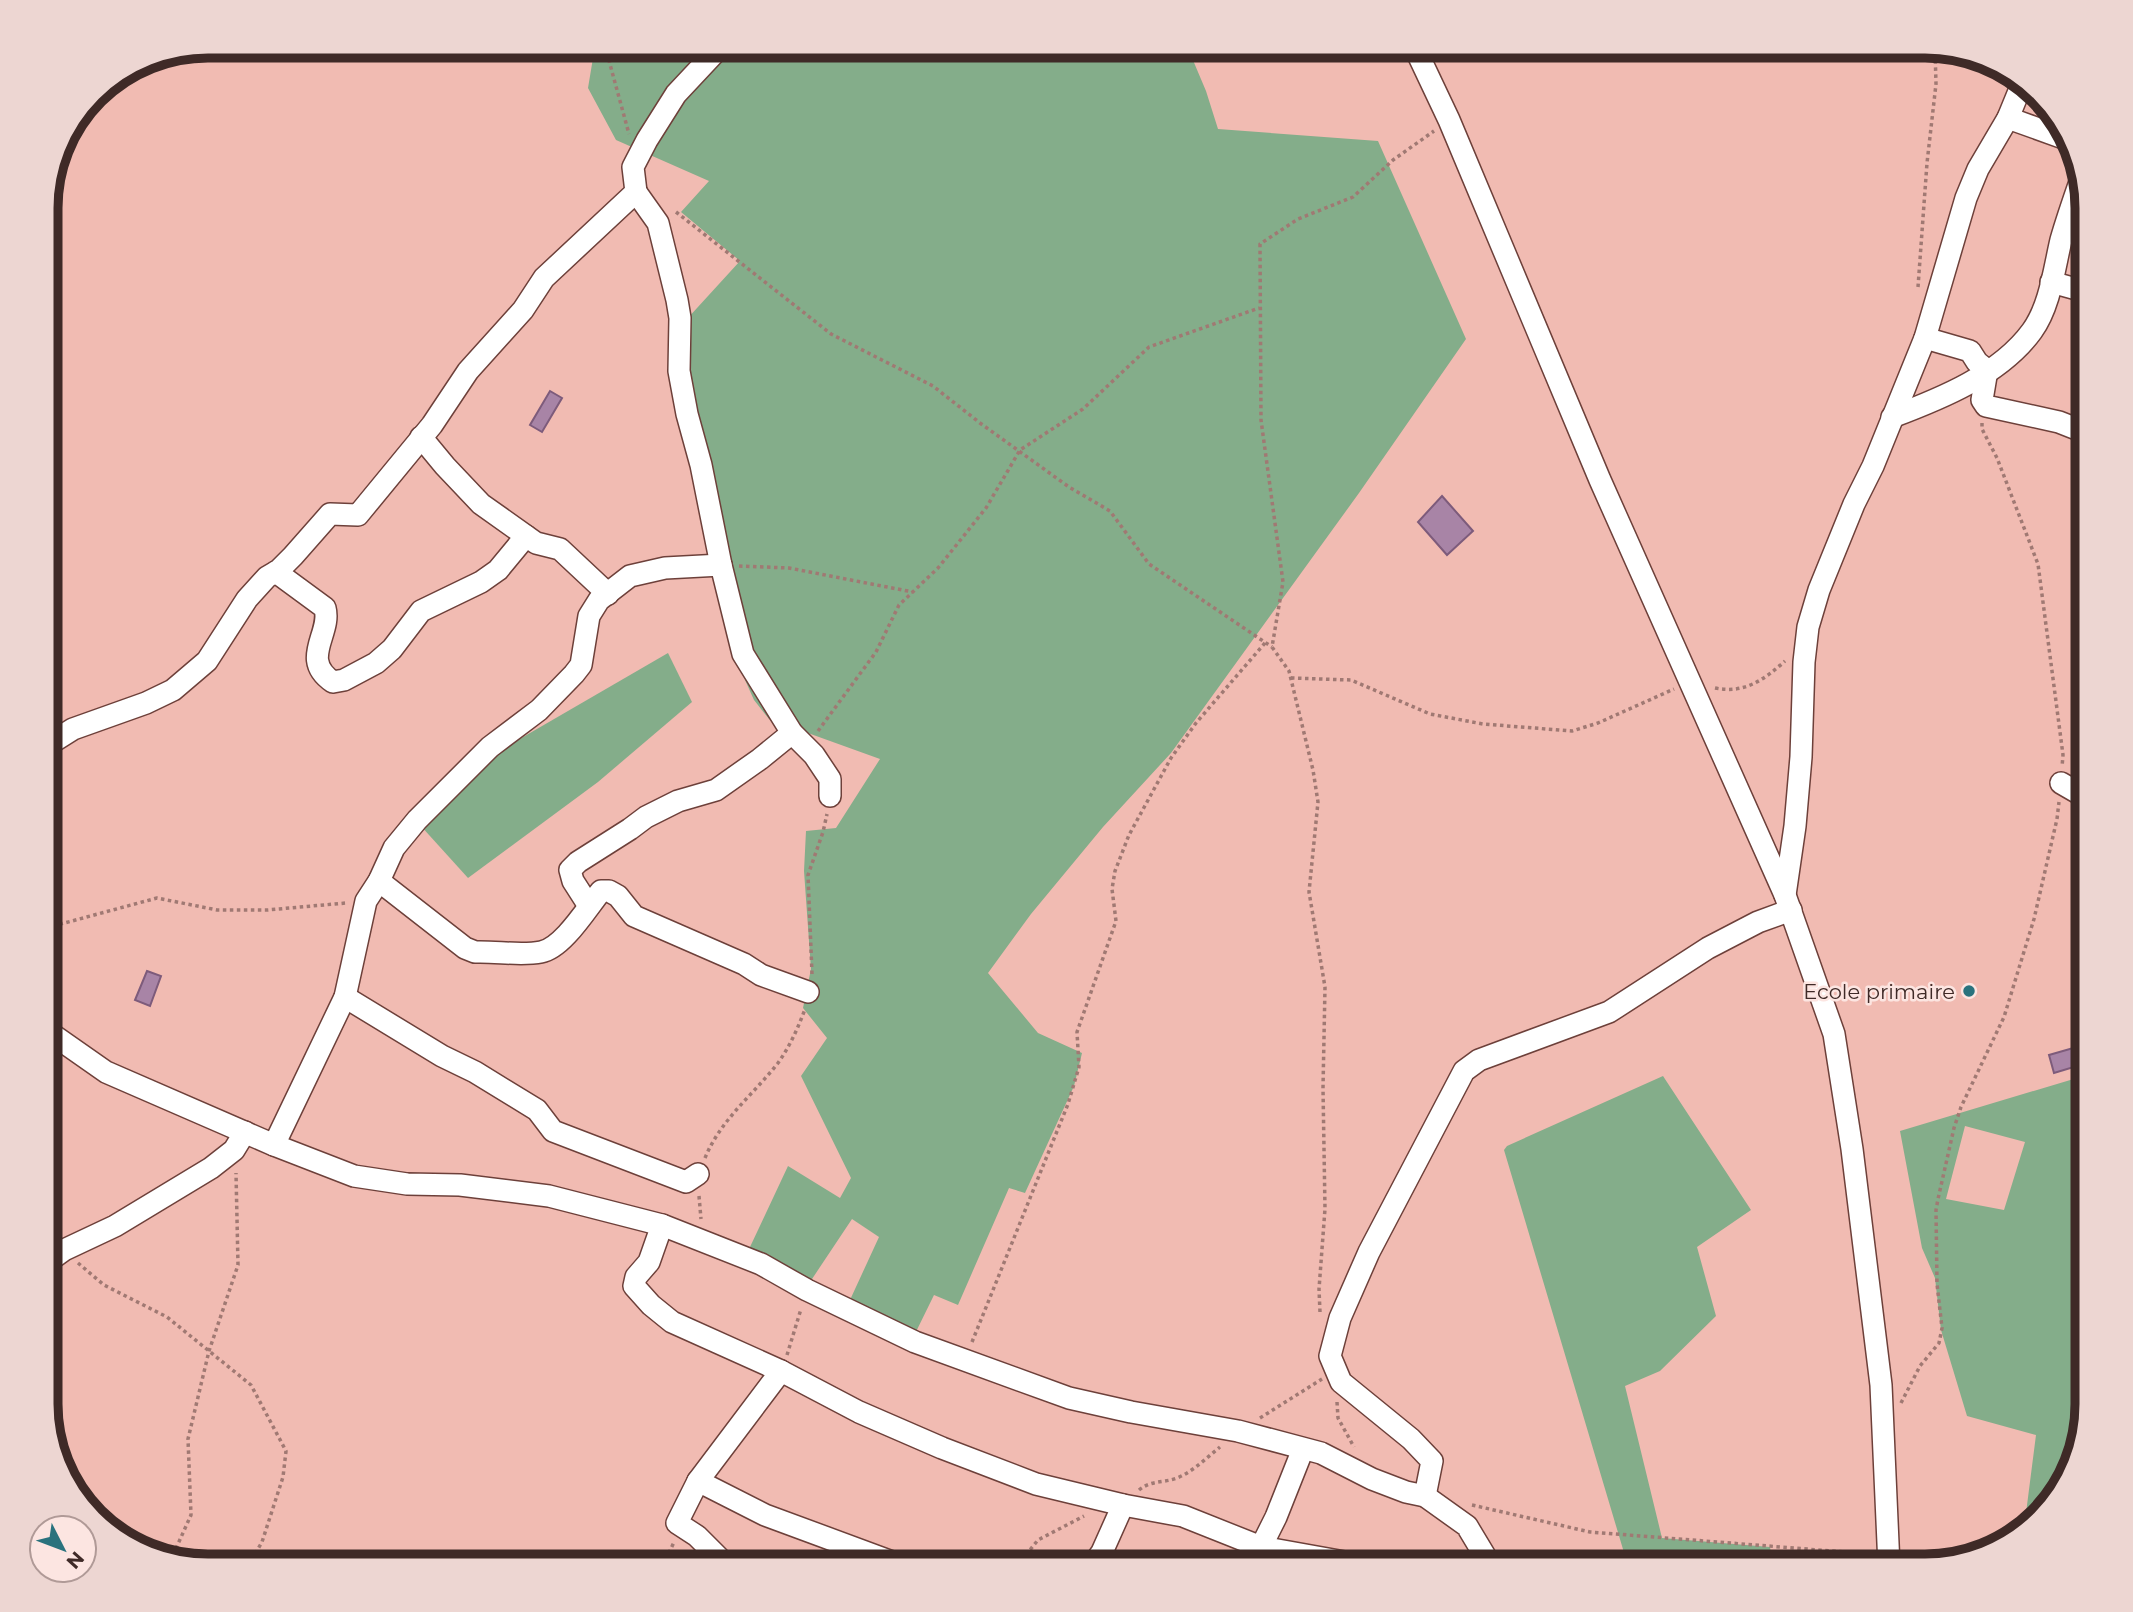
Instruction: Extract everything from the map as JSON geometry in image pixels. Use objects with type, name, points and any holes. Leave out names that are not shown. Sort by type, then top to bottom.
[{"type":"street","points":[[710,58],[676,94],[637,159],[633,167],[636,192],[659,223],[677,300],[680,318],[679,371],[687,414],[743,654],[799,740],[830,779],[830,796]]},
{"type":"street","points":[[1420,58],[1449,120],[1600,480],[1788,903],[1833,1034],[1852,1149],[1881,1385],[1889,1554]]},
{"type":"street","points":[[1788,903],[1801,757],[1808,627],[1819,590],[1925,338],[1966,198],[1978,169],[2008,118],[2019,91]]},
{"type":"street","points":[[2008,118],[2057,135]]},
{"type":"street","points":[[58,738],[73,729],[146,703],[173,690],[207,661],[247,600],[267,577],[293,556],[330,514],[358,514],[432,425],[468,371],[516,318],[544,278],[636,192]]},
{"type":"street","points":[[1892,417],[1940,399],[1971,383],[2032,331],[2051,282],[2075,195]]},
{"type":"street","points":[[2051,282],[2075,288]]},
{"type":"street","points":[[1925,338],[1970,351],[1977,362],[1987,370]]},
{"type":"street","points":[[1987,370],[1982,400],[1986,406],[2075,428]]},
{"type":"street","points":[[421,437],[481,504],[536,543],[560,549],[608,593]]},
{"type":"street","points":[[276,572],[326,608],[327,616],[317,650],[326,677],[333,682],[344,680],[376,663],[392,649],[421,611],[481,582],[498,570],[526,536]]},
{"type":"street","points":[[274,1145],[345,997],[366,901],[379,881],[394,848],[417,820],[490,747],[539,710],[574,674],[581,665],[589,616],[599,600],[630,576],[665,568],[721,565]]},
{"type":"street","points":[[589,905],[573,881],[570,870],[578,862],[646,817],[678,801],[716,790],[760,759],[799,740]]},
{"type":"street","points":[[2062,783],[2075,790]]},
{"type":"street","points":[[379,881],[466,948],[475,952],[539,952],[550,949],[562,939],[601,891],[608,891],[618,896],[634,916],[744,964],[761,975],[808,992]]},
{"type":"street","points":[[1425,1496],[1432,1461],[1411,1439],[1341,1382],[1330,1356],[1340,1318],[1369,1252],[1464,1070],[1479,1060],[1609,1012],[1708,948],[1788,903]]},
{"type":"street","points":[[345,997],[537,1110],[552,1131],[686,1181],[698,1174]]},
{"type":"street","points":[[58,1038],[106,1072],[239,1141],[274,1145],[354,1176],[407,1184],[460,1185],[549,1196],[662,1225],[761,1264],[807,1290],[915,1342],[1069,1398],[1238,1431],[1321,1454],[1372,1479],[1425,1496],[1467,1527],[1484,1554]]},
{"type":"street","points":[[58,1254],[115,1226],[211,1168],[239,1141]]},
{"type":"street","points":[[662,1225],[649,1262],[636,1276],[634,1286],[651,1306],[672,1322],[781,1371],[859,1412],[1036,1484],[1183,1516],[1261,1547],[1300,1554]]},
{"type":"street","points":[[715,1554],[697,1536],[677,1523],[698,1481],[781,1371]]},
{"type":"street","points":[[1261,1547],[1303,1449]]},
{"type":"street","points":[[698,1481],[765,1515],[871,1554]]},
{"type":"street","points":[[1099,1554],[1123,1505]]},
{"type":"path","points":[[608,58],[620,110],[637,159]]},
{"type":"path","points":[[1918,288],[1936,84],[1935,58]]},
{"type":"path","points":[[1272,647],[1283,582],[1261,420],[1260,244],[1298,219],[1353,197],[1393,160],[1449,120]]},
{"type":"path","points":[[669,205],[831,334],[933,386],[1069,487],[1110,511],[1149,564],[1272,647],[1289,671],[1318,802],[1309,892],[1325,987],[1325,1209],[1319,1289],[1320,1313]]},
{"type":"path","points":[[799,740],[876,652],[899,606],[938,568],[986,508],[1020,450],[1083,409],[1149,347],[1259,308]]},
{"type":"path","points":[[1882,1424],[1900,1405],[1920,1366],[1939,1343],[1942,1328],[1937,1284],[1938,1199],[1961,1107],[2004,1017],[2034,919],[2057,819],[2062,783],[2063,755],[2038,564],[1997,458],[1982,429],[1982,400]]},
{"type":"path","points":[[721,565],[789,568],[914,592]]},
{"type":"path","points":[[964,1360],[997,1285],[1068,1104],[1079,1067],[1077,1032],[1116,922],[1113,880],[1129,835],[1171,758],[1196,723],[1265,643]]},
{"type":"path","points":[[1291,678],[1351,680],[1430,714],[1483,724],[1572,731],[1598,723],[1690,682],[1728,691],[1746,689],[1806,644]]},
{"type":"path","points":[[715,1246],[702,1221],[698,1174],[708,1150],[739,1104],[777,1063],[792,1042],[804,1010],[813,970],[808,875],[823,832],[830,796]]},
{"type":"path","points":[[58,925],[156,898],[217,910],[366,901]]},
{"type":"path","points":[[175,1550],[191,1514],[188,1439],[209,1351],[238,1265],[239,1141]]},
{"type":"path","points":[[64,1250],[104,1285],[167,1317],[251,1385],[286,1451],[284,1477],[262,1542],[255,1554]]},
{"type":"path","points":[[781,1371],[807,1290]]},
{"type":"path","points":[[1123,1505],[1147,1483],[1175,1479],[1191,1471],[1238,1431],[1336,1369],[1338,1418],[1372,1479]]},
{"type":"path","points":[[1465,1504],[1590,1532],[1817,1554]]},
{"type":"path","points":[[1027,1554],[1038,1540],[1078,1517],[1092,1514]]},
{"type":"path","points":[[668,1554],[680,1527]]},
{"type":"green space","points":[[593,58],[1192,58],[1218,129],[1378,141],[1466,339],[1359,493],[1171,753],[1103,827],[1031,914],[988,973],[1038,1033],[1082,1053],[1074,1086],[1025,1193],[1009,1188],[958,1305],[934,1295],[910,1344],[844,1313],[879,1237],[852,1219],[806,1288],[750,1247],[788,1166],[840,1198],[851,1178],[801,1076],[827,1038],[803,1008],[811,969],[804,871],[806,831],[836,828],[880,759],[769,719],[754,700],[733,653],[676,331],[740,261],[681,212],[709,181],[616,140],[588,88]]},
{"type":"green space","points":[[668,653],[692,702],[598,782],[468,878],[420,825],[499,751]]},
{"type":"green space","points":[[1663,1076],[1751,1210],[1697,1247],[1716,1316],[1660,1371],[1625,1386],[1662,1538],[1770,1547],[1771,1554],[1624,1554],[1504,1150],[1507,1146]]},
{"type":"green space","points":[[2075,1079],[2075,1414],[2067,1453],[2060,1471],[2044,1496],[2027,1514],[2036,1435],[1967,1416],[1941,1330],[1935,1278],[1922,1248],[1900,1131]],"holes":[[[1965,1126],[2025,1142],[2004,1210],[1946,1199]]]},
{"type":"building","points":[[550,391],[562,398],[542,432],[530,425]]},
{"type":"building","points":[[1442,496],[1473,531],[1447,555],[1418,522]]},
{"type":"building","points":[[147,971],[161,976],[150,1006],[135,1000]]},
{"type":"building","points":[[2075,1047],[2075,1067],[2054,1073],[2049,1055]]},
{"type":"place","name":"Ecole primaire","points":[[1969,991]]}]
